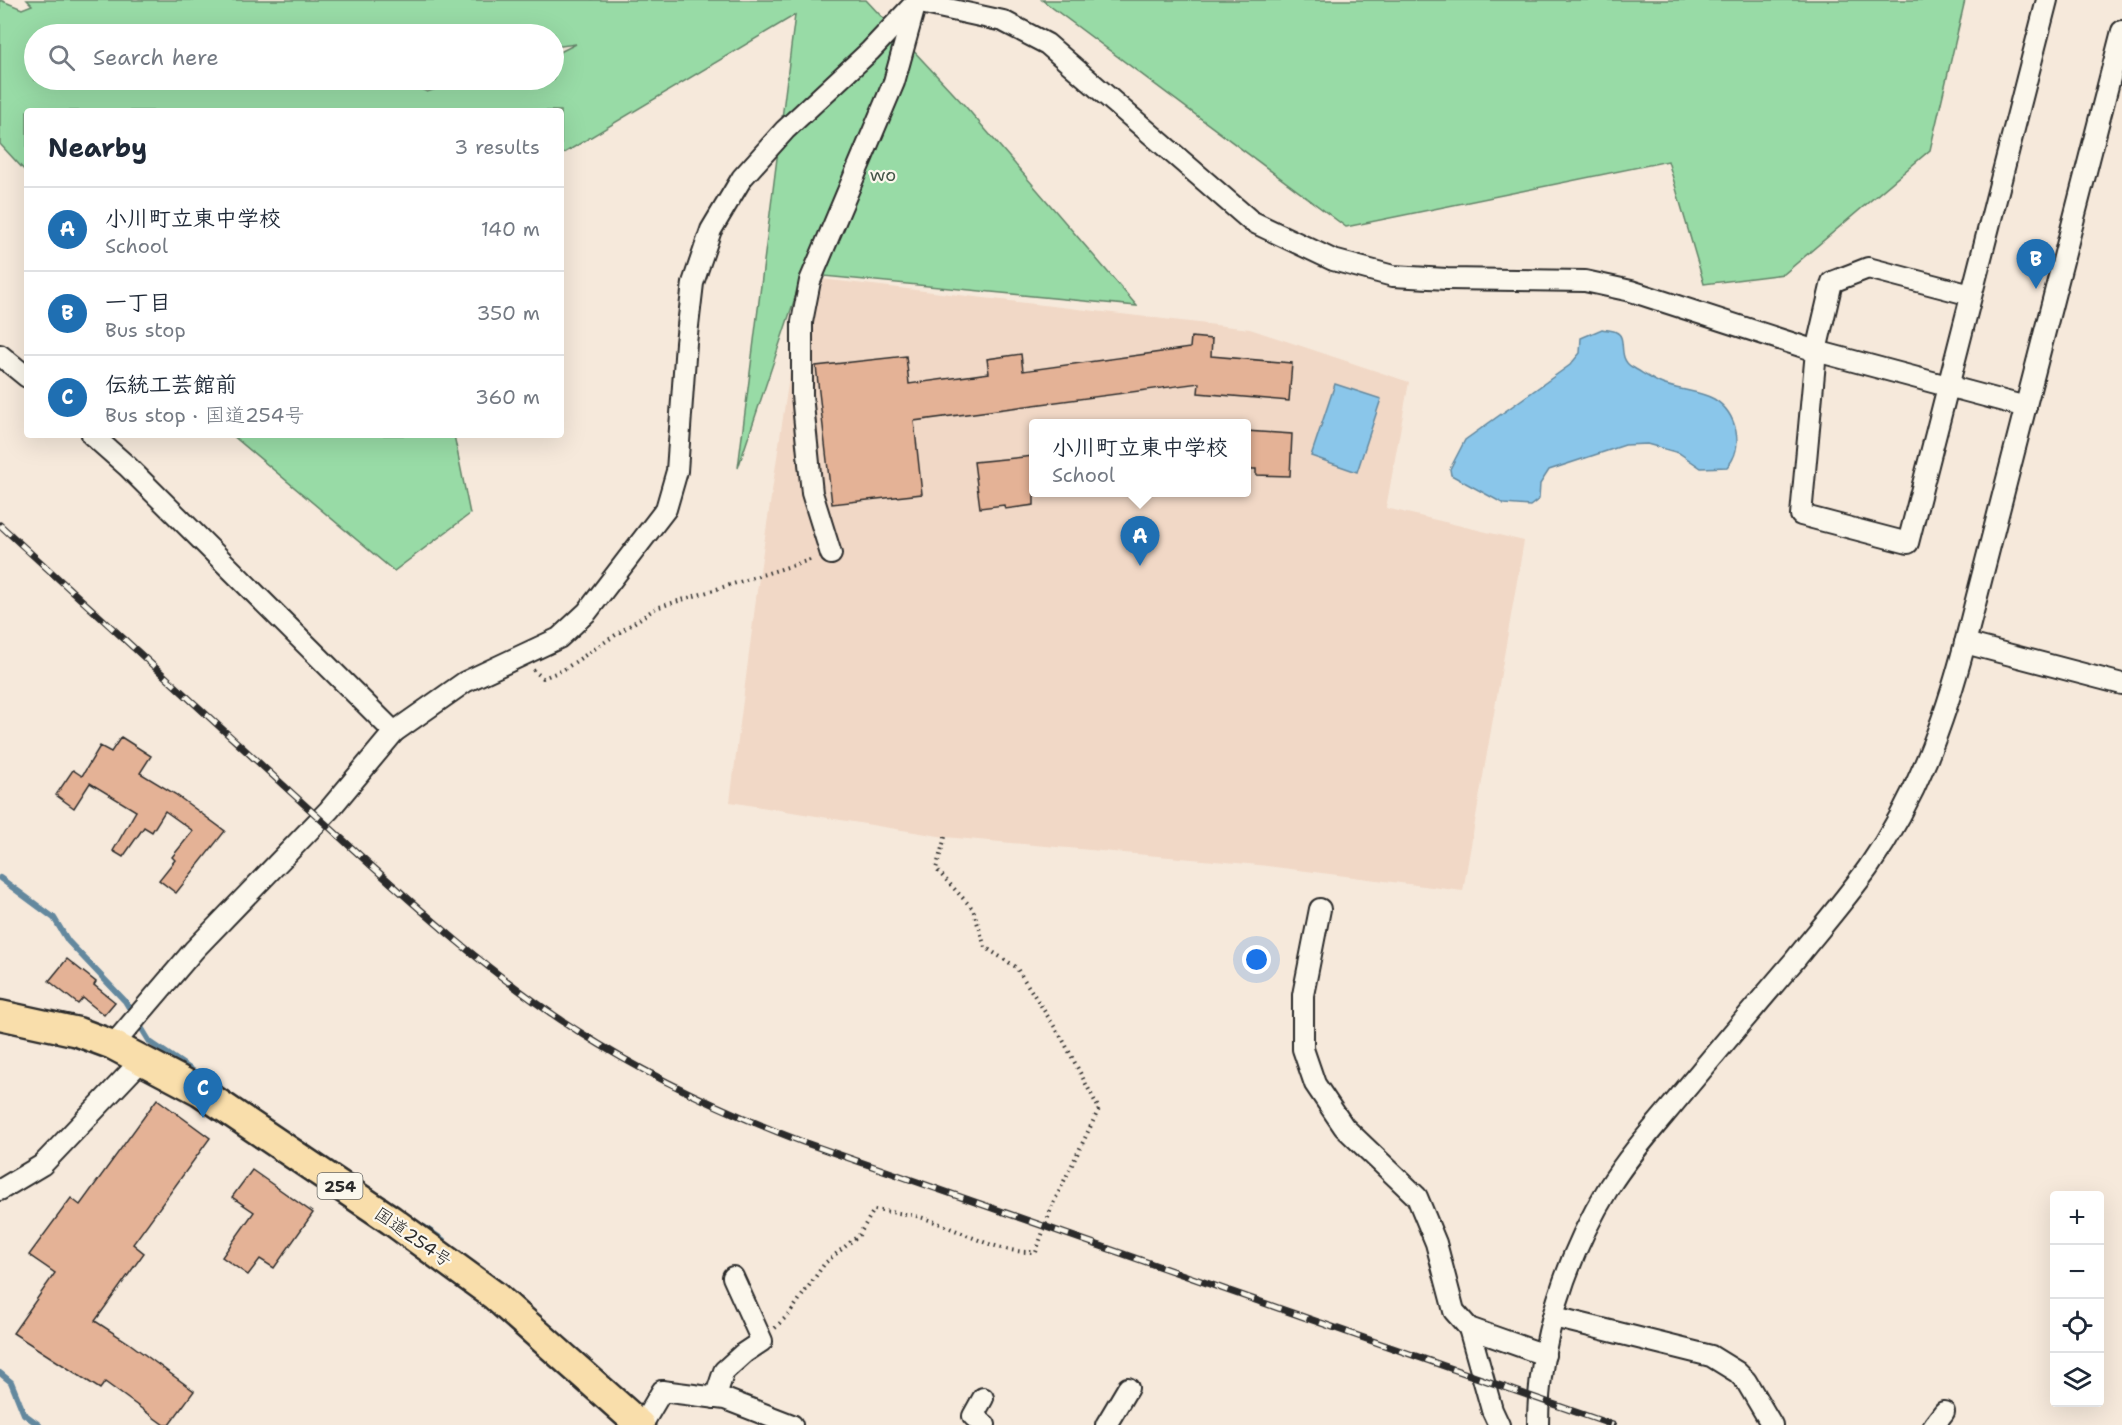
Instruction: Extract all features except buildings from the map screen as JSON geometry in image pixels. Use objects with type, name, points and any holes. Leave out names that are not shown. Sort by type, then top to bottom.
[{"type":"highway","name":"国道254号","points":[[0,1015],[78,1032],[113,1045],[200,1091],[391,1220],[495,1296],[641,1425]]},
{"type":"street","points":[[1971,295],[1868,268],[1832,282],[1816,351],[1801,515],[1908,543],[2047,0]]},
{"type":"street","points":[[916,1],[1003,21],[1047,44],[1251,221],[1333,260],[1393,276],[1585,281],[1631,291],[1816,351],[2026,407]]},
{"type":"street","points":[[831,554],[812,493],[802,395],[802,322],[810,281],[894,82],[916,1]]},
{"type":"street","points":[[113,1045],[194,950],[329,810],[394,732],[465,682],[558,638],[587,612],[666,509],[677,471],[686,343],[693,283],[711,230],[742,178],[785,130],[870,51],[916,1]]},
{"type":"street","points":[[1538,1425],[1540,1384],[1560,1294],[1580,1242],[1597,1209],[1627,1161],[1859,880],[1893,830],[1934,746],[1946,714],[1965,643],[2122,31]]},
{"type":"street","points":[[0,354],[24,374]]},
{"type":"street","points":[[95,438],[127,466],[394,732]]},
{"type":"street","points":[[1965,643],[2122,684]]},
{"type":"street","points":[[1320,909],[1303,995],[1303,1049],[1315,1084],[1344,1127],[1418,1197],[1436,1244],[1454,1311],[1469,1328],[1492,1410],[1499,1425]]},
{"type":"street","points":[[0,1190],[42,1165],[142,1060]]},
{"type":"street","points":[[715,1398],[724,1371],[762,1341],[733,1277]]},
{"type":"street","points":[[1554,1317],[1712,1356],[1737,1372],[1746,1381],[1772,1425]]},
{"type":"street","points":[[1469,1328],[1545,1355]]},
{"type":"street","points":[[1106,1425],[1128,1388]]},
{"type":"street","points":[[641,1425],[662,1391],[726,1399],[792,1425]]},
{"type":"street","points":[[983,1398],[974,1416],[986,1425]]},
{"type":"path","points":[[543,678],[562,670],[656,608],[831,554]]},
{"type":"path","points":[[762,1341],[790,1313],[825,1263],[859,1235],[874,1210],[916,1216],[1000,1248],[1024,1253],[1035,1252],[1052,1206],[1100,1109],[1063,1040],[1016,967],[985,947],[973,909],[936,868],[945,837]]},
{"type":"shaded area","points":[[804,277],[1250,329],[1409,382],[1386,508],[1524,541],[1463,891],[1259,865],[945,837],[730,802],[757,591]]},
{"type":"green space","name":"wo","points":[[0,0],[22,9],[32,5],[27,0],[866,0],[966,107],[1137,306],[803,274],[738,468],[795,15],[564,153],[564,108],[24,108],[24,170],[0,144]]},
{"type":"green space","points":[[1042,0],[1965,0],[1930,150],[1784,274],[1704,284],[1668,161],[1346,227]]},
{"type":"green space","points":[[236,438],[455,438],[470,514],[394,571]]},
{"type":"water","points":[[1602,329],[1614,331],[1619,335],[1624,358],[1632,367],[1660,383],[1708,396],[1722,405],[1733,422],[1737,441],[1733,459],[1727,467],[1701,468],[1679,453],[1647,444],[1625,445],[1549,470],[1540,484],[1539,499],[1530,506],[1504,504],[1451,475],[1450,469],[1465,440],[1570,365],[1580,353],[1581,338]]},
{"type":"water","points":[[1335,384],[1381,399],[1357,472],[1311,456]]},
{"type":"waterway","points":[[0,878],[54,918],[68,941],[125,1001],[150,1042],[199,1075]]},
{"type":"waterway","points":[[424,1227],[443,1240]]},
{"type":"waterway","points":[[0,1373],[11,1382],[24,1414],[39,1425]]},
{"type":"railway","points":[[0,525],[371,866],[471,953],[541,1006],[632,1064],[716,1106],[803,1142],[1613,1425]]},
{"type":"place","name":"一丁目","points":[[2036,289]]},
{"type":"place","name":"小川町立東中学校","points":[[1140,566]]},
{"type":"place","name":"伝統工芸館前","points":[[203,1118]]}]
